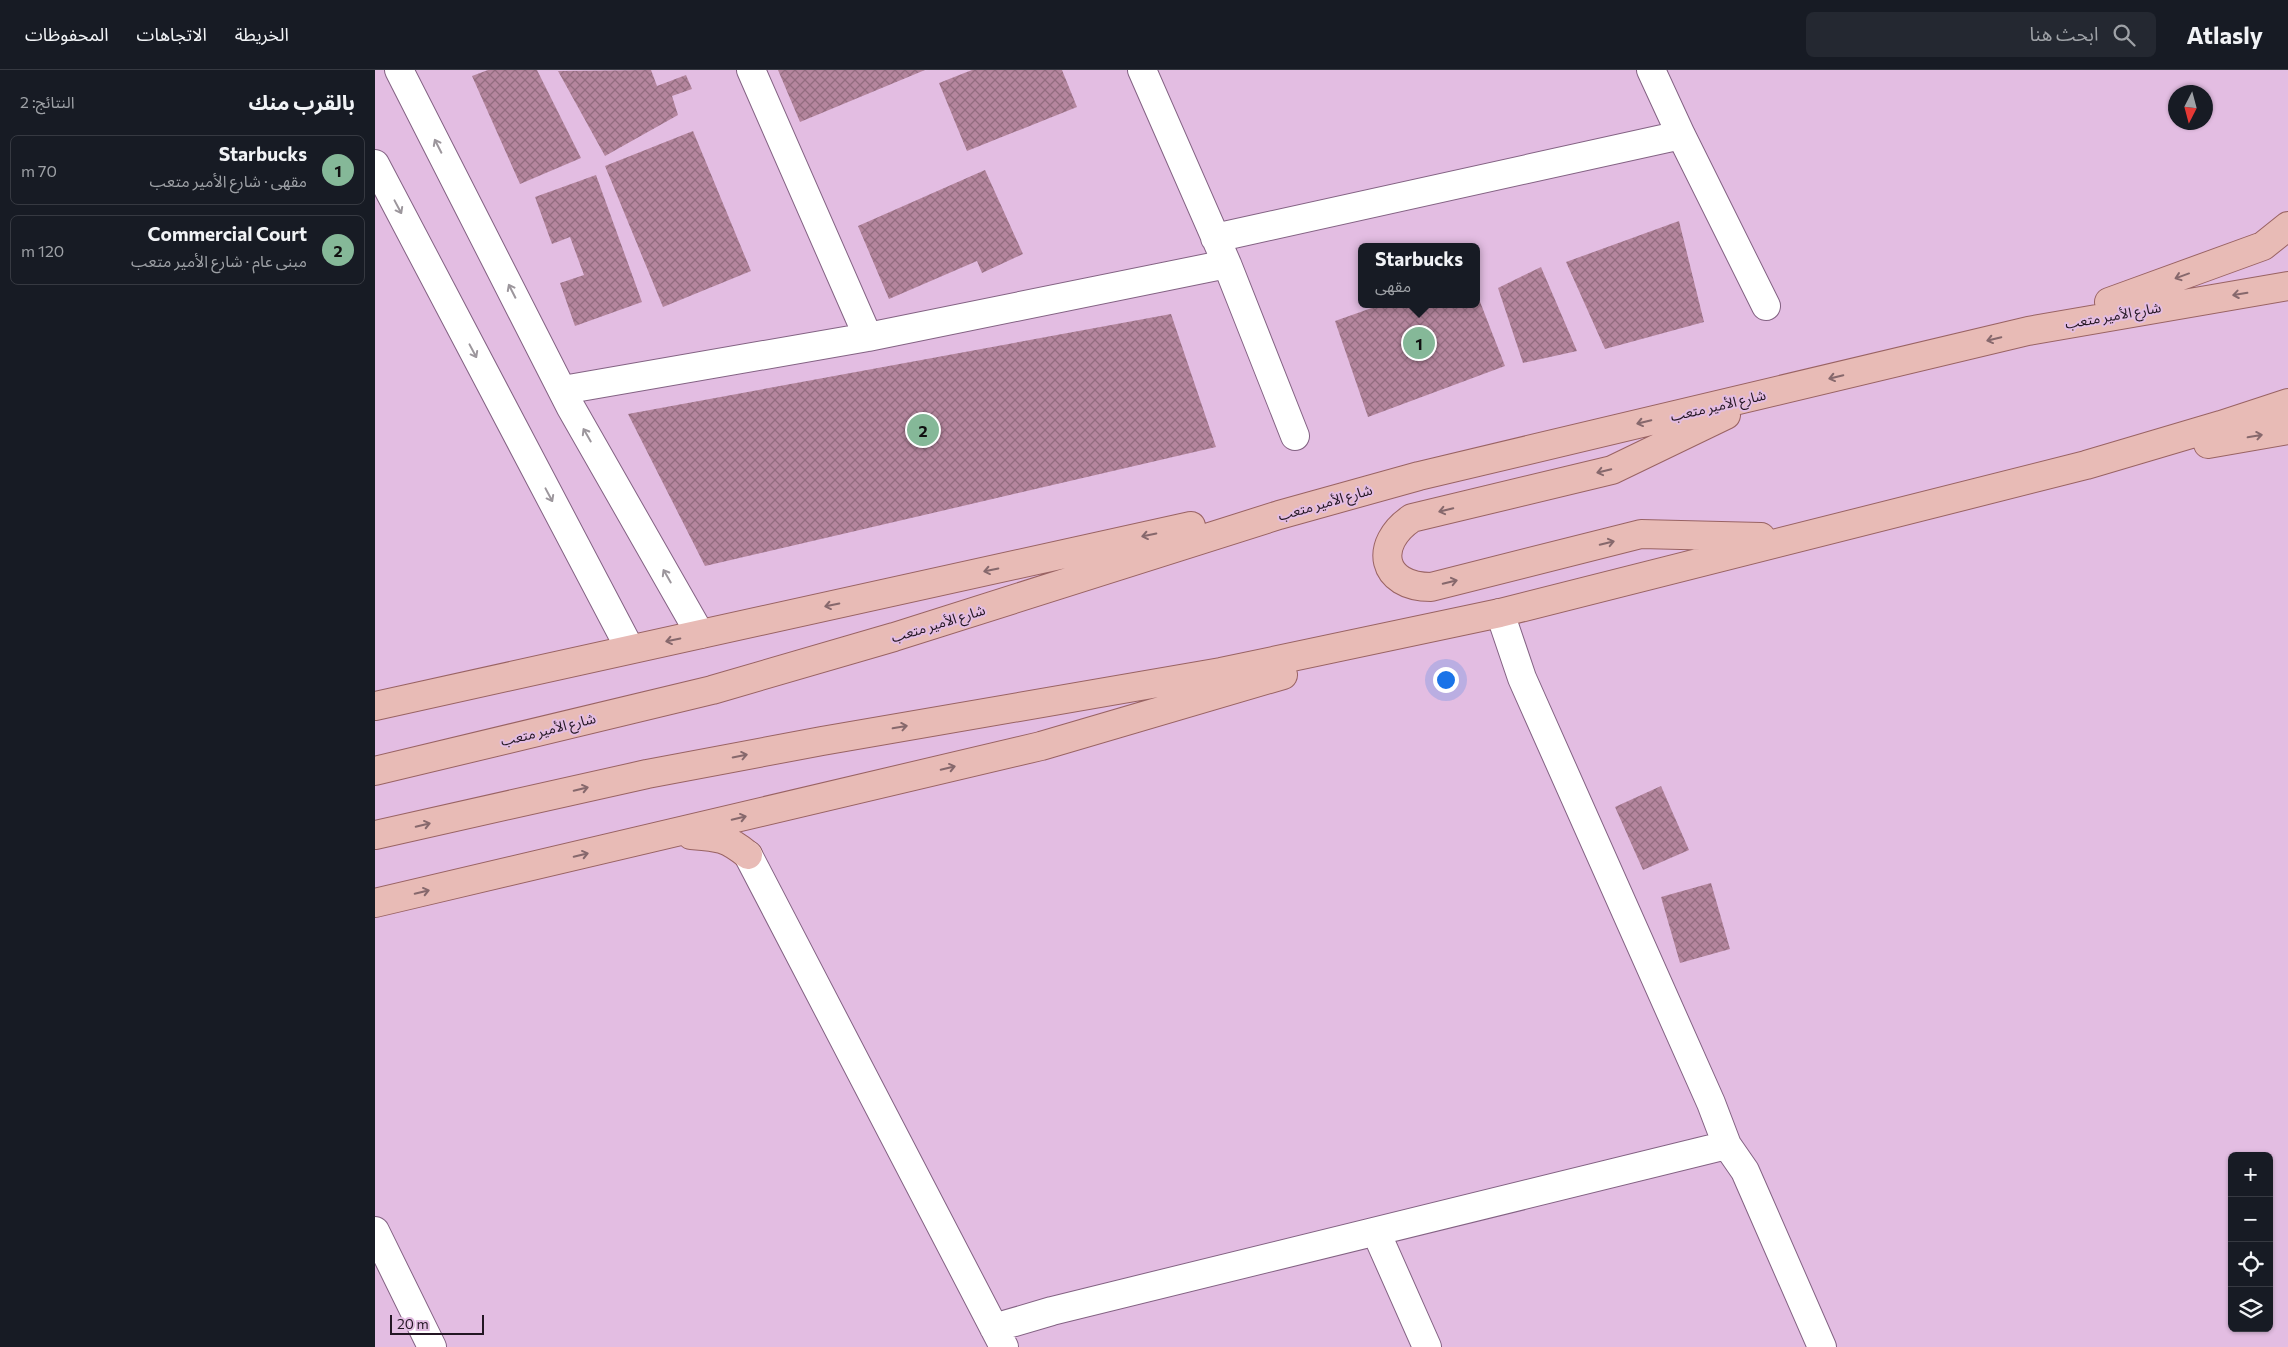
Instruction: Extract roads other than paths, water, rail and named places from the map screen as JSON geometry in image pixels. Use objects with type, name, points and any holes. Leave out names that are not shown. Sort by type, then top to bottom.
[{"type":"main road","points":[[2028,331],[2263,246],[2288,226]]},
{"type":"main road","name":"شارع الأمير متعب","points":[[375,771],[712,690],[894,637],[1279,515],[1419,476],[2028,331],[2288,286]]},
{"type":"main road","points":[[1774,391],[1612,470],[1412,518],[1400,526],[1391,537],[1387,550],[1388,564],[1401,581],[1416,587],[1431,587],[1641,534],[1794,538]]},
{"type":"main road","points":[[375,903],[1041,746],[1489,616],[2086,465],[2288,403]]},
{"type":"main road","points":[[2086,465],[2288,430]]},
{"type":"main road","points":[[375,706],[1419,476]]},
{"type":"main road","points":[[375,835],[647,774],[822,740],[1221,672],[1489,616]]},
{"type":"main road","points":[[659,836],[712,837],[732,842],[748,855]]},
{"type":"street","points":[[399,70],[563,390],[700,634]]},
{"type":"street","points":[[751,70],[868,338]]},
{"type":"street","points":[[1142,70],[1227,264],[1295,436]]},
{"type":"street","points":[[1651,70],[1681,135],[1766,306]]},
{"type":"street","points":[[1215,238],[1681,135]]},
{"type":"street","points":[[375,164],[630,649]]},
{"type":"street","points":[[563,390],[868,338],[1227,264]]},
{"type":"street","points":[[1489,616],[1522,678],[1707,1094],[1727,1145],[1745,1171],[1822,1347]]},
{"type":"street","points":[[748,855],[999,1337],[1052,1311],[1727,1145]]},
{"type":"street","points":[[375,1231],[432,1347]]},
{"type":"street","points":[[1376,1232],[1427,1347]]},
{"type":"place","name":"Starbucks","points":[[1419,343]]},
{"type":"place","name":"Commercial Court","points":[[923,430]]}]
